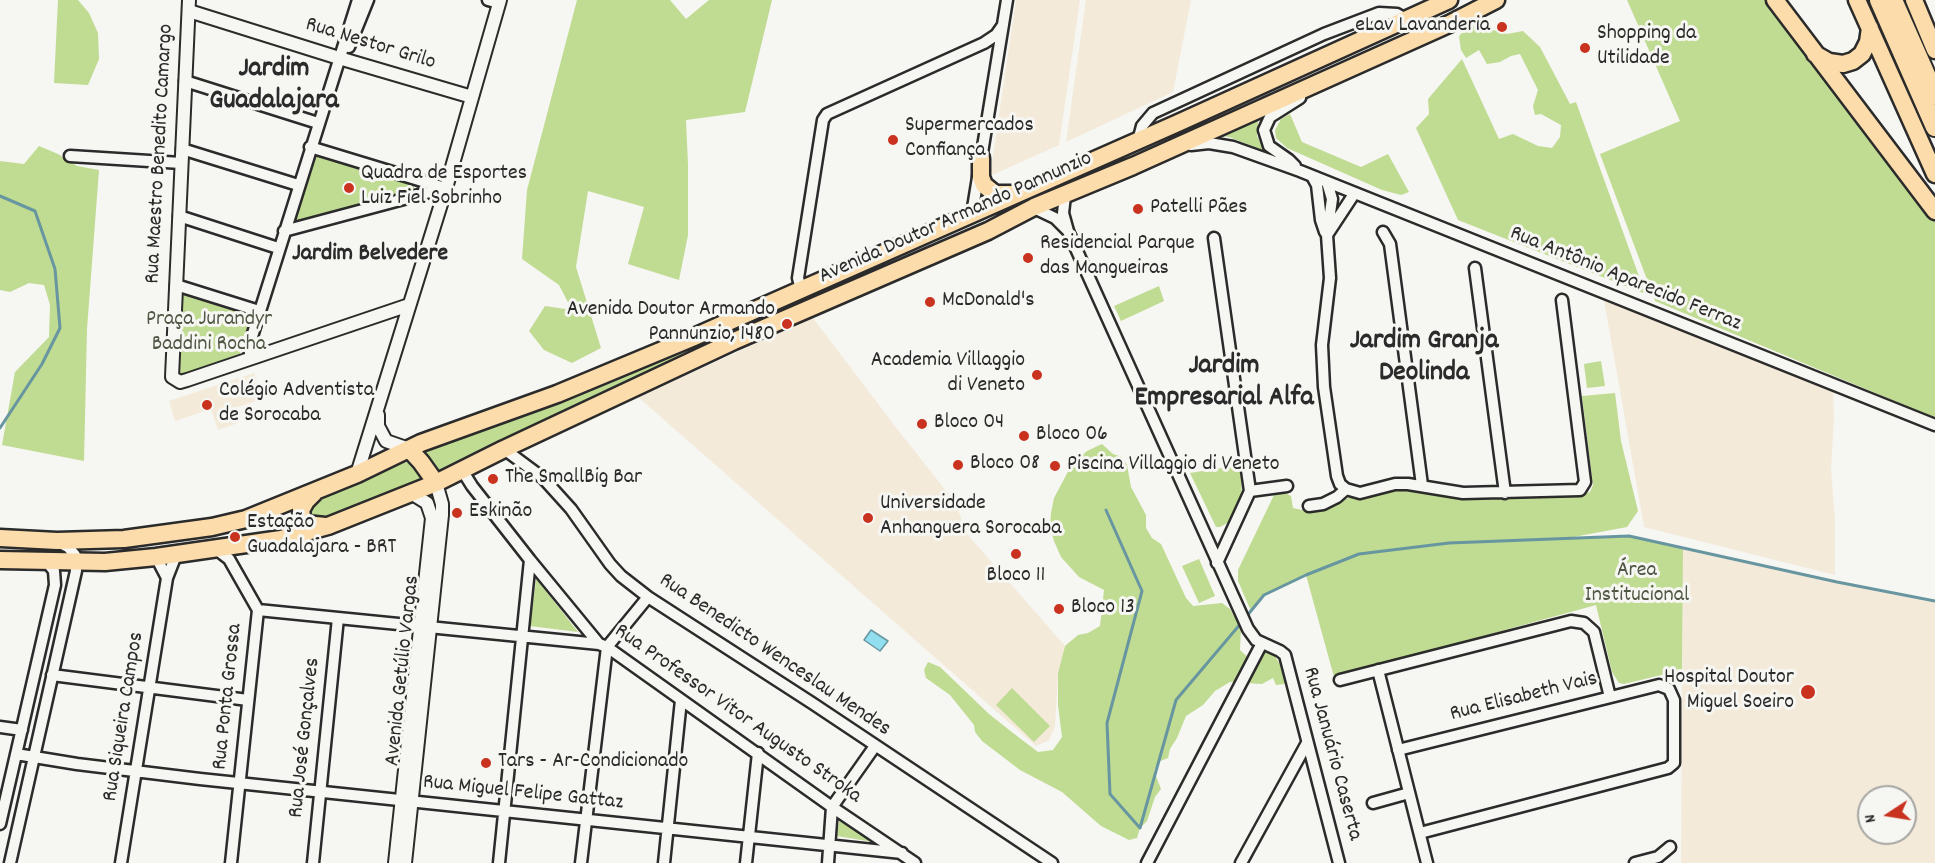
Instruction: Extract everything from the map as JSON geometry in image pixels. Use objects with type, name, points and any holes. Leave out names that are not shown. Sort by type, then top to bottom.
[{"type":"highway","points":[[1879,0],[1935,127]]},
{"type":"highway","points":[[1893,0],[1935,95]]},
{"type":"main road","name":"Avenida Doutor Armando Pannunzio","points":[[0,560],[105,562],[176,555],[281,539],[328,526],[436,483],[734,341],[988,231],[1034,207],[1065,196],[1173,148],[1449,24],[1496,0]]},
{"type":"main road","points":[[1775,0],[1935,211]]},
{"type":"main road","points":[[1857,0],[1935,174]]},
{"type":"main road","points":[[1914,0],[1935,50]]},
{"type":"main road","points":[[1918,0],[1935,16]]},
{"type":"main road","name":"Avenida Doutor Armando Pannunzio","points":[[0,538],[57,542],[124,539],[212,528],[246,519],[357,474],[421,443],[557,394],[801,289],[1138,141],[1446,1]]},
{"type":"main road","points":[[1446,1],[1442,14],[1449,24]]},
{"type":"main road","points":[[1422,12],[1429,18],[1427,33]]},
{"type":"main road","points":[[1814,53],[1829,62],[1843,64],[1853,62],[1862,54],[1868,42],[1870,28]]},
{"type":"main road","points":[[1102,156],[1102,164],[1112,175]]},
{"type":"main road","points":[[981,158],[982,182],[988,189],[995,194],[1015,194]]},
{"type":"main road","points":[[1084,164],[1091,170],[1092,176],[1088,185]]},
{"type":"main road","points":[[955,245],[972,214]]},
{"type":"main road","points":[[801,289],[814,307]]},
{"type":"main road","points":[[409,449],[436,483]]},
{"type":"main road","points":[[317,491],[306,501],[301,510],[302,517],[306,524],[328,526]]},
{"type":"street","points":[[358,0],[258,311],[249,346],[250,353],[257,356],[409,305]]},
{"type":"street","points":[[339,63],[368,0]]},
{"type":"street","points":[[972,214],[1007,0]]},
{"type":"street","points":[[357,474],[445,190],[472,97],[495,1]]},
{"type":"street","name":"Rua Nestor Grilo","points":[[189,5],[339,63],[472,97]]},
{"type":"street","name":"Rua Maestro Benedito Camargo","points":[[189,5],[172,376],[180,382],[257,356]]},
{"type":"street","points":[[801,289],[798,278],[823,120],[827,114],[977,47],[996,35],[1003,25]]},
{"type":"street","points":[[977,47],[992,51],[996,66]]},
{"type":"street","name":"Rua Antônio Aparecido Ferraz","points":[[1300,171],[1269,146],[1264,136],[1267,121],[1275,113],[1360,64]]},
{"type":"street","points":[[185,81],[318,123]]},
{"type":"street","name":"Rua Antônio Aparecido Ferraz","points":[[1173,148],[1201,143],[1224,145],[1300,171],[1935,425]]},
{"type":"street","points":[[310,147],[445,190]]},
{"type":"street","points":[[182,149],[298,185]]},
{"type":"street","points":[[70,156],[181,163]]},
{"type":"street","points":[[1312,176],[1317,185],[1321,220],[1327,235]]},
{"type":"street","points":[[1327,182],[1332,200],[1327,235],[1330,278],[1322,345],[1324,387],[1337,476],[1340,484],[1346,489],[1360,493],[1395,484],[1422,485],[1463,493],[1580,490],[1585,482],[1562,300]]},
{"type":"street","points":[[284,231],[445,190]]},
{"type":"street","points":[[1327,235],[1351,192]]},
{"type":"street","points":[[1065,196],[1063,213],[1068,231],[1238,608],[1251,635],[1262,644],[1148,863]]},
{"type":"street","points":[[1034,207],[1055,218],[1068,231]]},
{"type":"street","points":[[179,216],[278,248]]},
{"type":"street","points":[[1383,232],[1390,244],[1422,485]]},
{"type":"street","points":[[1214,238],[1250,491],[1217,562]]},
{"type":"street","points":[[1475,268],[1505,493]]},
{"type":"street","points":[[176,285],[258,311]]},
{"type":"street","points":[[379,316],[389,319],[398,326],[399,340]]},
{"type":"street","points":[[379,407],[378,426],[383,438],[391,444],[409,449]]},
{"type":"street","name":"Rua Benedicto Wenceslau Mendes","points":[[504,449],[543,478],[571,509],[610,564],[621,576],[648,597],[1052,863]]},
{"type":"street","name":"Rua Professor Vitor Augusto Stroka","points":[[462,470],[530,560],[603,645],[913,862]]},
{"type":"street","name":"Avenida Getúlio Vargas","points":[[424,626],[442,515],[442,504],[436,483]]},
{"type":"street","points":[[1250,491],[1287,486]]},
{"type":"street","points":[[1309,506],[1323,504],[1346,489]]},
{"type":"street","name":"Avenida Getúlio Vargas","points":[[405,863],[407,801],[424,626],[432,513],[427,503],[411,493]]},
{"type":"street","points":[[1208,541],[1224,543],[1228,541]]},
{"type":"street","points":[[10,863],[76,562],[72,551],[65,544],[57,542]]},
{"type":"street","name":"Rua Ponta Grossa","points":[[216,549],[229,559],[258,610],[231,863]]},
{"type":"street","name":"Rua Siqueira Campos","points":[[121,863],[167,578],[176,555]]},
{"type":"street","points":[[156,557],[167,578]]},
{"type":"street","points":[[498,863],[530,560]]},
{"type":"street","points":[[0,824],[55,585],[54,571],[47,562]]},
{"type":"street","points":[[582,863],[603,645],[648,597]]},
{"type":"street","points":[[258,610],[603,645]]},
{"type":"street","name":"Rua José Gonçalves","points":[[313,863],[338,618]]},
{"type":"street","points":[[1340,680],[1571,621],[1584,623],[1594,632],[1610,697]]},
{"type":"street","name":"Rua Januário Caserta","points":[[1262,644],[1284,655],[1336,860]]},
{"type":"street","points":[[1378,670],[1427,863]]},
{"type":"street","points":[[52,675],[248,700]]},
{"type":"street","name":"Rua Elisabeth Vais","points":[[1398,750],[1659,685],[1669,689],[1674,700],[1674,763],[1668,768],[1420,833]]},
{"type":"street","points":[[664,863],[681,700]]},
{"type":"street","points":[[0,727],[22,730]]},
{"type":"street","points":[[1241,863],[1308,743]]},
{"type":"street","points":[[828,863],[832,807],[875,747]]},
{"type":"street","points":[[746,863],[758,753]]},
{"type":"street","name":"Rua Miguel Felipe Gattaz","points":[[16,754],[137,771],[320,792],[902,853]]},
{"type":"street","points":[[1373,802],[1409,793]]},
{"type":"street","name":"Avenida Getúlio Vargas","points":[[395,863],[407,801]]},
{"type":"street","points":[[1635,863],[1658,857],[1670,847]]},
{"type":"shaded area","points":[[1016,0],[1080,0],[1059,145],[990,176]]},
{"type":"shaded area","points":[[1086,0],[1191,0],[1173,92],[1066,142]]},
{"type":"shaded area","points":[[1604,300],[1833,391],[1831,469],[1835,522],[1835,575],[1644,527]]},
{"type":"shaded area","name":"Universidade Anhanguera Sorocaba","points":[[813,318],[954,501],[968,535],[1065,646],[1058,673],[1055,727],[1049,740],[1036,746],[638,397]]},
{"type":"shaded area","name":"Colégio Adventista de Sorocaba","points":[[254,373],[263,399],[234,408],[238,423],[218,430],[211,409],[175,421],[169,401]]},
{"type":"shaded area","name":"Hospital Doutor Miguel Soeiro","points":[[1683,548],[1935,601],[1935,863],[1681,863]]},
{"type":"green space","points":[[58,0],[78,0],[89,13],[98,33],[99,59],[88,85],[54,83]]},
{"type":"green space","points":[[577,0],[670,0],[686,19],[709,0],[772,0],[745,112],[686,120],[688,235],[679,280],[628,264],[644,207],[588,191],[576,267],[601,348],[572,363],[544,350],[529,331],[545,306],[572,310],[559,285],[522,259],[527,190]]},
{"type":"green space","points":[[1627,0],[1767,0],[1933,218],[1935,222],[1935,418],[1655,301],[1600,154],[1680,121]]},
{"type":"green space","points":[[1486,22],[1493,30],[1507,34],[1523,31],[1540,47],[1570,104],[1576,102],[1644,290],[1643,293],[1458,220],[1416,128],[1429,114],[1428,99],[1462,59],[1499,139],[1513,134],[1538,146],[1552,148],[1560,137],[1561,125],[1541,114],[1535,115],[1533,106],[1538,90],[1520,54],[1500,62],[1487,64],[1479,50],[1466,58],[1461,50],[1459,36],[1468,27]]},
{"type":"green space","points":[[1262,114],[1258,122],[1257,136],[1265,151],[1221,136],[1223,131]]},
{"type":"green space","points":[[1290,114],[1302,142],[1361,167],[1388,154],[1409,192],[1401,195],[1382,190],[1287,148],[1276,138],[1275,130],[1281,119]]},
{"type":"green space","points":[[39,146],[77,166],[99,170],[87,329],[84,461],[2,445],[15,372],[49,337],[50,305],[44,285],[29,283],[10,292],[0,290],[0,161],[24,164]]},
{"type":"green space","points":[[321,155],[414,185],[414,190],[298,221],[295,215],[315,157]]},
{"type":"green space","points":[[1159,286],[1164,301],[1121,321],[1114,306]]},
{"type":"green space","name":"Praça Jurandyr Baddini Rocha","points":[[181,293],[252,316],[240,354],[186,374],[179,374],[175,371]]},
{"type":"green space","points":[[793,300],[801,302],[802,306],[451,469],[437,473],[424,457],[428,448]]},
{"type":"green space","points":[[1601,361],[1605,386],[1587,388],[1584,364]]},
{"type":"green space","name":"Área Institucional","points":[[1615,393],[1621,441],[1638,511],[1627,527],[1568,538],[1629,536],[1683,548],[1682,670],[1624,684],[1619,683],[1612,672],[1596,605],[1334,677],[1306,575],[1264,595],[1251,611],[1238,581],[1238,570],[1274,495],[1281,491],[1291,496],[1293,508],[1311,512],[1354,496],[1366,498],[1413,488],[1431,495],[1472,497],[1520,497],[1590,492],[1593,485],[1582,396]]},
{"type":"green space","points":[[1102,444],[1113,454],[1122,457],[1127,465],[1131,487],[1146,515],[1146,528],[1152,538],[1161,544],[1186,598],[1193,606],[1222,603],[1230,609],[1241,629],[1240,650],[1253,662],[1261,650],[1275,656],[1285,684],[1276,685],[1273,678],[1262,684],[1230,682],[1215,691],[1203,705],[1186,716],[1168,758],[1158,762],[1154,771],[1161,789],[1155,797],[1147,821],[1140,828],[1137,838],[1129,840],[1101,826],[1062,792],[1020,770],[982,741],[975,732],[974,725],[950,695],[926,678],[924,670],[928,662],[940,667],[989,714],[1038,752],[1053,750],[1062,737],[1058,705],[1058,673],[1065,646],[1078,635],[1088,633],[1100,626],[1104,590],[1079,577],[1061,557],[1050,527],[1051,513],[1054,498],[1072,464],[1087,451]]},
{"type":"green space","points":[[404,462],[412,463],[424,480],[321,524],[307,519],[308,504]]},
{"type":"green space","points":[[1240,465],[1242,497],[1231,521],[1216,527],[1190,473]]},
{"type":"green space","points":[[1199,559],[1215,596],[1199,603],[1182,566]]},
{"type":"green space","points":[[536,580],[538,581],[578,632],[530,626]]},
{"type":"green space","points":[[1012,688],[1050,726],[1034,742],[996,705]]},
{"type":"green space","points":[[839,821],[879,843],[837,836]]},
{"type":"water","points":[[871,630],[888,641],[880,651],[864,640]]},
{"type":"waterway","points":[[0,196],[35,211],[55,269],[60,328],[42,364],[0,428]]},
{"type":"waterway","points":[[1106,510],[1142,591],[1107,723],[1110,794],[1140,828]]},
{"type":"waterway","points":[[1246,617],[1264,595],[1359,554],[1449,543],[1629,536],[1935,601]]},
{"type":"waterway","points":[[1140,828],[1176,700],[1242,622]]},
{"type":"place","name":"eLav Lavanderia","points":[[1502,27]]},
{"type":"place","name":"Shopping da Utilidade","points":[[1585,48]]},
{"type":"place","name":"Supermercados Confiança","points":[[893,140]]},
{"type":"place","name":"Quadra de Esportes Luiz Fiel Sobrinho","points":[[349,188]]},
{"type":"place","name":"Patelli Pães","points":[[1138,209]]},
{"type":"place","name":"Residencial Parque das Mangueiras","points":[[1028,258]]},
{"type":"place","name":"McDonald's","points":[[930,302]]},
{"type":"place","name":"Avenida Doutor Armando Pannunzio, 1480","points":[[787,324]]},
{"type":"place","name":"Academia Villaggio di Veneto","points":[[1037,375]]},
{"type":"place","name":"Colégio Adventista de Sorocaba","points":[[207,405]]},
{"type":"place","name":"Bloco 04","points":[[922,424]]},
{"type":"place","name":"Bloco 06","points":[[1024,436]]},
{"type":"place","name":"Bloco 08","points":[[958,465]]},
{"type":"place","name":"Piscina Villaggio di Veneto","points":[[1055,466]]},
{"type":"place","name":"The SmallBig Bar","points":[[493,479]]},
{"type":"place","name":"Eskinão","points":[[457,513]]},
{"type":"place","name":"Universidade Anhanguera Sorocaba","points":[[868,518]]},
{"type":"place","name":"Estação Guadalajara - BRT","points":[[235,537]]},
{"type":"place","name":"Bloco 11","points":[[1016,554]]},
{"type":"place","name":"Bloco 13","points":[[1059,609]]},
{"type":"place","name":"Hospital Doutor Miguel Soeiro","points":[[1808,692]]},
{"type":"place","name":"Tars - Ar-Condicionado","points":[[486,763]]},
{"type":"district","name":"Jardim Guadalajara","points":[[274,87]]},
{"type":"district","name":"Jardim Belvedere","points":[[370,256]]},
{"type":"district","name":"Jardim Granja Deolinda","points":[[1424,359]]},
{"type":"district","name":"Jardim Empresarial Alfa","points":[[1224,384]]}]
